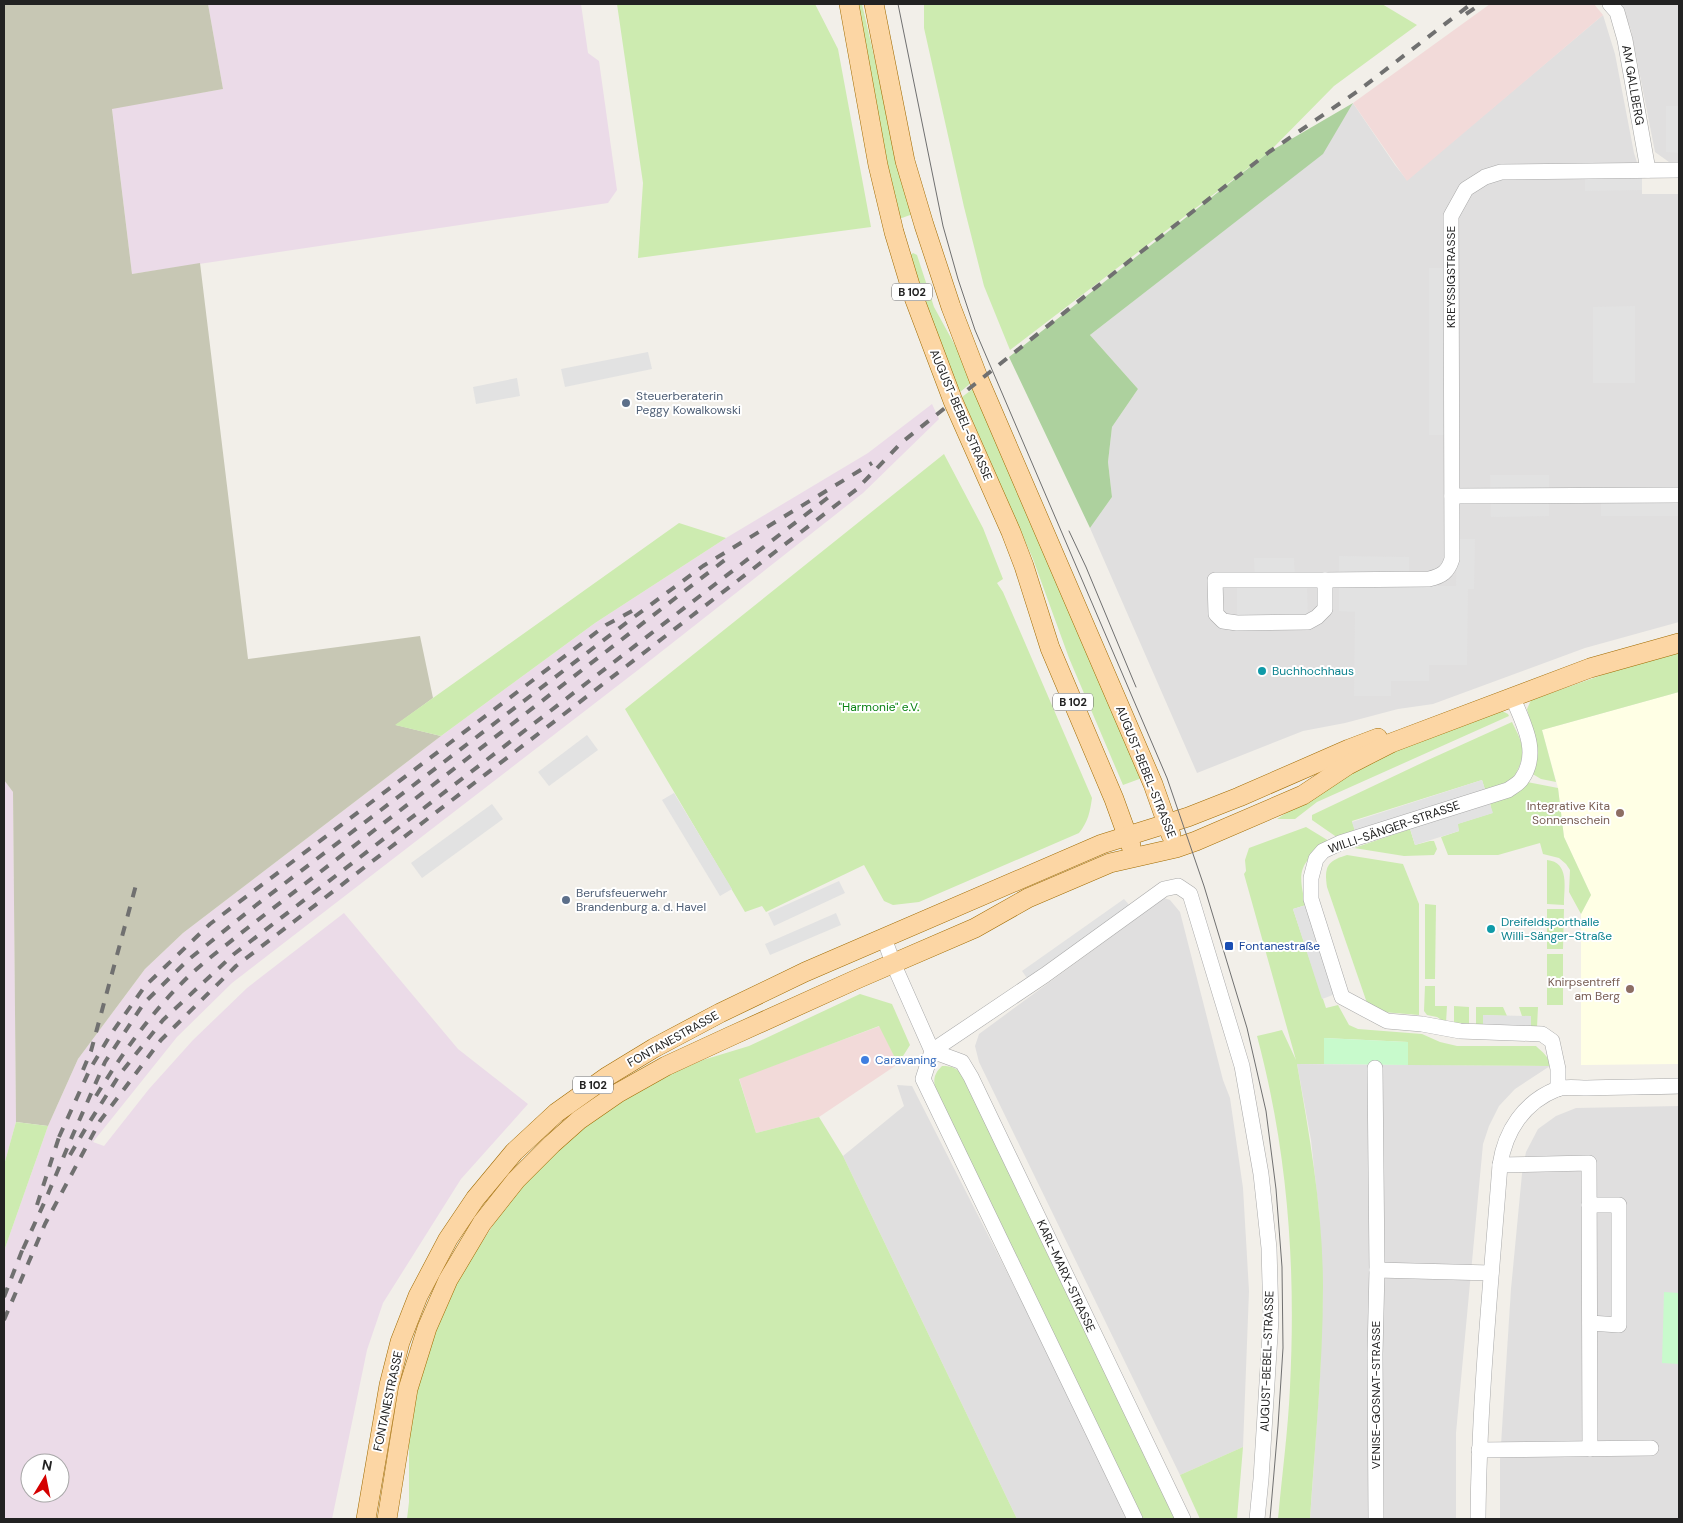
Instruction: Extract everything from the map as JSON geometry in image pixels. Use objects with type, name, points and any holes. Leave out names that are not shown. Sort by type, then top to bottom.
[{"type":"main road","name":"AUGUST-BEBEL-STRASSE","points":[[849,4],[878,165],[894,232],[913,295],[953,401],[1011,532],[1050,648],[1114,799],[1135,857],[1176,848],[1153,784],[979,380],[951,307],[905,161],[874,4]]},
{"type":"main road","points":[[1176,848],[1303,795],[1348,765],[1391,743],[1590,668],[1679,643]]},
{"type":"main road","points":[[1167,825],[1239,797],[1349,749],[1391,734],[1447,722]]},
{"type":"main road","name":"FONTANESTRASSE","points":[[366,1519],[389,1385],[408,1318],[433,1265],[461,1218],[491,1178],[514,1152],[556,1113],[608,1076],[654,1048],[763,991],[1102,844],[1167,825]]},
{"type":"main road","name":"FONTANESTRASSE","points":[[387,1519],[408,1389],[427,1328],[448,1280],[467,1245],[516,1180],[572,1126],[597,1106],[633,1083],[722,1040],[976,928],[1028,898],[1110,863],[1135,857]]},
{"type":"street","name":"AM GALLBERG","points":[[1610,4],[1617,12],[1625,40],[1648,170]]},
{"type":"street","name":"KREYSSIGSTRASSE","points":[[1325,580],[1325,609],[1317,618],[1308,622],[1237,623],[1223,621],[1216,614],[1215,580],[1325,580],[1414,580],[1440,576],[1448,569],[1452,559],[1451,216],[1466,189],[1485,177],[1502,172],[1679,170]]},
{"type":"street","points":[[1452,496],[1679,495]]},
{"type":"street","name":"WILLI-SÄNGER-STRASSE","points":[[1512,696],[1530,739],[1530,760],[1520,781],[1508,790],[1340,843],[1323,851],[1316,859],[1311,878],[1311,899],[1342,997],[1387,1021],[1422,1024],[1460,1031],[1542,1034],[1552,1041],[1558,1069],[1558,1089]]},
{"type":"street","name":"AUGUST-BEBEL-STRASSE","points":[[932,1051],[1045,974],[1164,888],[1178,886],[1190,894],[1242,1066],[1261,1174],[1269,1248],[1271,1319],[1257,1519]]},
{"type":"street","points":[[884,938],[932,1051],[923,1079],[1135,1519]]},
{"type":"street","name":"KARL-MARX-STRASSE","points":[[932,1051],[962,1062],[1182,1519]]},
{"type":"street","name":"VENISE-GOSNAT-STRASSE","points":[[1375,1068],[1375,1220],[1377,1270],[1375,1354],[1376,1519]]},
{"type":"street","points":[[1478,1519],[1479,1450],[1491,1273],[1500,1165],[1506,1138],[1515,1122],[1532,1103],[1558,1089],[1679,1086]]},
{"type":"street","points":[[1500,1165],[1589,1163],[1590,1449]]},
{"type":"street","points":[[1589,1205],[1619,1205],[1619,1325],[1590,1323]]},
{"type":"street","points":[[1377,1270],[1491,1273]]},
{"type":"street","points":[[1479,1450],[1652,1448]]},
{"type":"shaded area","points":[[4,4],[208,4],[223,89],[112,109],[132,274],[200,263],[248,659],[420,636],[433,698],[396,725],[441,736],[183,933],[145,969],[78,1059],[48,1126],[16,1122],[13,792],[4,780]]},
{"type":"shaded area","points":[[208,4],[581,4],[588,53],[599,61],[617,190],[608,203],[132,274],[112,108],[223,89]]},
{"type":"shaded area","points":[[1490,4],[1594,4],[1603,15],[1407,181],[1353,103]]},
{"type":"shaded area","points":[[1621,4],[1679,4],[1679,162],[1669,162],[1655,152],[1631,30]]},
{"type":"shaded area","points":[[1603,15],[1615,54],[1634,153],[1642,178],[1642,194],[1679,194],[1679,622],[1585,648],[1433,704],[1398,709],[1345,723],[1303,731],[1197,773],[1090,528],[1112,497],[1108,462],[1112,427],[1138,389],[1090,335],[1322,154],[1353,103],[1407,180]]},
{"type":"shaded area","points":[[1666,106],[1679,106],[1679,153],[1666,152]]},
{"type":"shaded area","points":[[1642,178],[1642,190],[1585,191],[1585,179]]},
{"type":"shaded area","points":[[1429,268],[1452,268],[1452,435],[1429,435]]},
{"type":"shaded area","points":[[1635,306],[1635,383],[1593,383],[1593,307]]},
{"type":"shaded area","points":[[648,352],[652,369],[565,387],[561,369]]},
{"type":"shaded area","points":[[517,378],[520,396],[476,404],[473,387]]},
{"type":"shaded area","points":[[932,404],[939,419],[863,493],[638,670],[232,983],[177,1037],[93,1142],[104,1146],[149,1089],[193,1040],[247,988],[344,913],[458,1049],[528,1104],[461,1179],[383,1303],[367,1350],[332,1519],[4,1519],[4,1251],[48,1126],[78,1059],[145,969],[183,933],[441,736],[595,623],[726,538],[868,453]]},
{"type":"shaded area","points":[[1490,475],[1549,475],[1549,516],[1491,517]]},
{"type":"shaded area","points":[[1679,495],[1679,516],[1601,516],[1601,496]]},
{"type":"shaded area","points":[[1457,539],[1475,539],[1474,589],[1468,589],[1467,665],[1429,665],[1429,681],[1391,681],[1391,696],[1354,696],[1355,612],[1339,611],[1339,556],[1409,557],[1409,586],[1456,586]]},
{"type":"shaded area","points":[[1254,558],[1294,558],[1295,585],[1307,585],[1308,622],[1237,623],[1237,587],[1255,587]]},
{"type":"shaded area","points":[[1679,692],[1679,1064],[1581,1065],[1581,914],[1591,895],[1564,837],[1558,788],[1542,730]]},
{"type":"shaded area","points":[[587,735],[598,750],[549,786],[538,772]]},
{"type":"shaded area","points":[[4,780],[13,792],[16,1122],[4,1165]]},
{"type":"shaded area","points":[[1482,780],[1493,813],[1458,824],[1459,831],[1415,845],[1409,825],[1358,841],[1352,822]]},
{"type":"shaded area","points":[[674,793],[732,889],[720,896],[662,800]]},
{"type":"shaded area","points":[[492,804],[503,819],[422,878],[411,863]]},
{"type":"shaded area","points":[[839,881],[845,893],[774,926],[768,913]]},
{"type":"shaded area","points":[[1164,898],[1170,900],[1180,912],[1223,1080],[1230,1098],[1243,1188],[1249,1291],[1243,1447],[1180,1475],[979,1062],[975,1046],[979,1034]]},
{"type":"shaded area","points":[[1124,899],[1130,906],[1027,978],[1022,971]]},
{"type":"shaded area","points":[[1313,903],[1341,992],[1322,999],[1293,909]]},
{"type":"shaded area","points":[[836,913],[841,925],[770,955],[765,944]]},
{"type":"shaded area","points":[[1483,1015],[1531,1016],[1531,1027],[1483,1026]]},
{"type":"shaded area","points":[[880,1026],[898,1064],[819,1117],[756,1133],[739,1078]]},
{"type":"shaded area","points":[[1297,1064],[1550,1066],[1515,1089],[1499,1106],[1483,1144],[1456,1433],[1456,1519],[1310,1519],[1320,1377],[1323,1286],[1319,1213],[1311,1140]]},
{"type":"shaded area","points":[[897,1085],[912,1086],[1133,1519],[1017,1519],[843,1156],[904,1106]]},
{"type":"shaded area","points":[[1679,1106],[1679,1519],[1500,1519],[1500,1460],[1511,1289],[1522,1174],[1526,1152],[1538,1129],[1556,1116],[1576,1108]]},
{"type":"green space","points":[[617,4],[815,4],[838,49],[871,227],[638,258],[643,183]]},
{"type":"green space","points":[[857,4],[862,4],[900,170],[913,214],[899,219],[878,124]]},
{"type":"green space","points":[[924,4],[1382,4],[1417,25],[1334,86],[1269,152],[1010,350],[984,286],[964,207],[924,28]]},
{"type":"green space","points":[[1353,103],[1323,154],[1090,335],[1138,389],[1112,427],[1108,462],[1112,497],[1090,528],[1009,357],[1269,152]]},
{"type":"green space","points":[[913,253],[917,255],[934,307],[957,349],[972,382],[959,393],[934,330],[910,255]]},
{"type":"green space","points":[[974,388],[1142,778],[1123,785],[1069,658],[1033,559],[962,397]]},
{"type":"green space","name":"\"Harmonie\" e.V.","points":[[944,454],[983,528],[1003,579],[997,583],[1003,592],[1092,798],[1087,821],[1079,833],[919,902],[893,905],[884,901],[864,865],[766,912],[762,906],[745,912],[625,709]]},
{"type":"green space","points":[[679,523],[726,538],[595,623],[441,736],[395,725]]},
{"type":"green space","points":[[1679,653],[1679,692],[1542,730],[1556,782],[1541,779],[1531,773],[1537,758],[1536,742],[1527,709],[1531,700],[1628,666]]},
{"type":"green space","points":[[1500,710],[1509,716],[1317,802],[1295,819],[1277,819],[1361,764]]},
{"type":"green space","points":[[1512,722],[1522,744],[1522,754],[1515,776],[1506,784],[1485,790],[1482,780],[1352,821],[1356,833],[1338,838],[1312,820],[1312,815]]},
{"type":"green space","points":[[1527,782],[1558,788],[1564,837],[1591,895],[1581,914],[1569,892],[1570,870],[1559,858],[1543,854],[1540,843],[1498,855],[1448,855],[1441,837],[1459,831],[1457,824],[1492,813],[1490,803],[1517,793]]},
{"type":"green space","points":[[1306,827],[1329,841],[1312,855],[1303,868],[1301,883],[1306,905],[1293,909],[1326,1008],[1338,1005],[1349,1025],[1358,1029],[1422,1034],[1440,1042],[1457,1046],[1536,1046],[1547,1057],[1550,1066],[1408,1065],[1408,1042],[1324,1038],[1324,1064],[1297,1064],[1311,1147],[1321,1231],[1323,1287],[1322,1345],[1310,1519],[1278,1519],[1290,1387],[1292,1298],[1283,1166],[1268,1079],[1257,1036],[1282,1030],[1296,1060],[1244,874],[1246,871],[1245,860],[1249,848]]},
{"type":"green space","points":[[1410,829],[1415,845],[1434,841],[1437,849],[1434,855],[1404,856],[1354,848]]},
{"type":"green space","points":[[1347,855],[1403,864],[1419,904],[1419,1015],[1383,1012],[1367,1003],[1327,887],[1326,874],[1328,866],[1331,862]]},
{"type":"green space","points":[[1547,860],[1559,865],[1562,871],[1565,884],[1564,905],[1547,904]]},
{"type":"green space","points":[[1425,904],[1436,905],[1435,979],[1425,979]]},
{"type":"green space","points":[[1547,909],[1564,909],[1563,949],[1547,949]]},
{"type":"green space","points":[[1547,954],[1563,954],[1563,1005],[1547,1005]]},
{"type":"green space","points":[[1425,986],[1435,986],[1435,1006],[1447,1006],[1446,1023],[1437,1017],[1427,1015],[1424,1011]]},
{"type":"green space","points":[[860,994],[892,1004],[910,1045],[898,1064],[879,1026],[739,1079],[756,1133],[819,1117],[843,1156],[1017,1519],[407,1519],[409,1502],[409,1438],[418,1385],[436,1326],[457,1280],[507,1204],[547,1159],[584,1126],[655,1081],[703,1060],[749,1046]]},
{"type":"green space","points":[[1454,1006],[1469,1007],[1469,1027],[1454,1025]]},
{"type":"green space","points":[[1476,1007],[1503,1007],[1507,1016],[1484,1015],[1483,1026],[1476,1026]]},
{"type":"green space","points":[[1519,1007],[1538,1007],[1537,1027],[1531,1027],[1531,1016],[1522,1016]]},
{"type":"green space","points":[[1324,1038],[1408,1042],[1408,1065],[1324,1064]]},
{"type":"green space","points":[[942,1066],[954,1068],[964,1077],[1175,1519],[1142,1519],[935,1087],[935,1076]]},
{"type":"green space","points":[[16,1122],[48,1126],[4,1251],[4,1165]]},
{"type":"green space","points":[[1664,1292],[1679,1293],[1679,1364],[1662,1363]]},
{"type":"green space","points":[[1243,1447],[1237,1519],[1200,1519],[1180,1475]]},
{"type":"tram line","points":[[898,4],[943,226],[975,330],[1167,778],[1204,886],[1247,1028],[1266,1111],[1276,1189],[1282,1267],[1283,1348],[1270,1519]]},
{"type":"tram line","points":[[1069,531],[1136,687]]},
{"type":"railway","points":[[4,1320],[45,1224],[100,1121],[161,1040],[236,966],[857,489],[901,443],[1269,152],[1358,91],[1471,4]]},
{"type":"railway","points":[[1466,14],[1481,4]]},
{"type":"railway","points":[[23,1249],[105,1062],[144,1003],[188,960],[255,906],[703,566],[872,463]]},
{"type":"railway","points":[[70,1155],[120,1074],[163,1020],[234,954],[830,496]]},
{"type":"railway","points":[[96,1096],[117,1063],[151,1017],[176,988],[202,964],[730,556]]},
{"type":"railway","points":[[59,1137],[90,1069],[111,1034],[145,986],[210,924],[606,625],[632,611]]},
{"type":"railway","points":[[83,1070],[91,1051],[136,885]]},
{"type":"railway","points":[[37,1205],[61,1131]]},
{"type":"railway","points":[[4,1297],[25,1243]]},
{"type":"place","name":"Steuerberaterin Peggy Kowalkowski","points":[[626,403]]},
{"type":"place","name":"Buchhochhaus","points":[[1262,671]]},
{"type":"place","name":"Integrative Kita Sonnenschein","points":[[1620,813]]},
{"type":"place","name":"Berufsfeuerwehr Brandenburg a. d. Havel","points":[[566,900]]},
{"type":"place","name":"Dreifeldsporthalle Willi-Sänger-Straße","points":[[1491,929]]},
{"type":"place","name":"Fontanestraße","points":[[1229,946]]},
{"type":"place","name":"Knirpsentreff am Berg","points":[[1630,989]]},
{"type":"place","name":"Caravaning","points":[[865,1060]]}]
